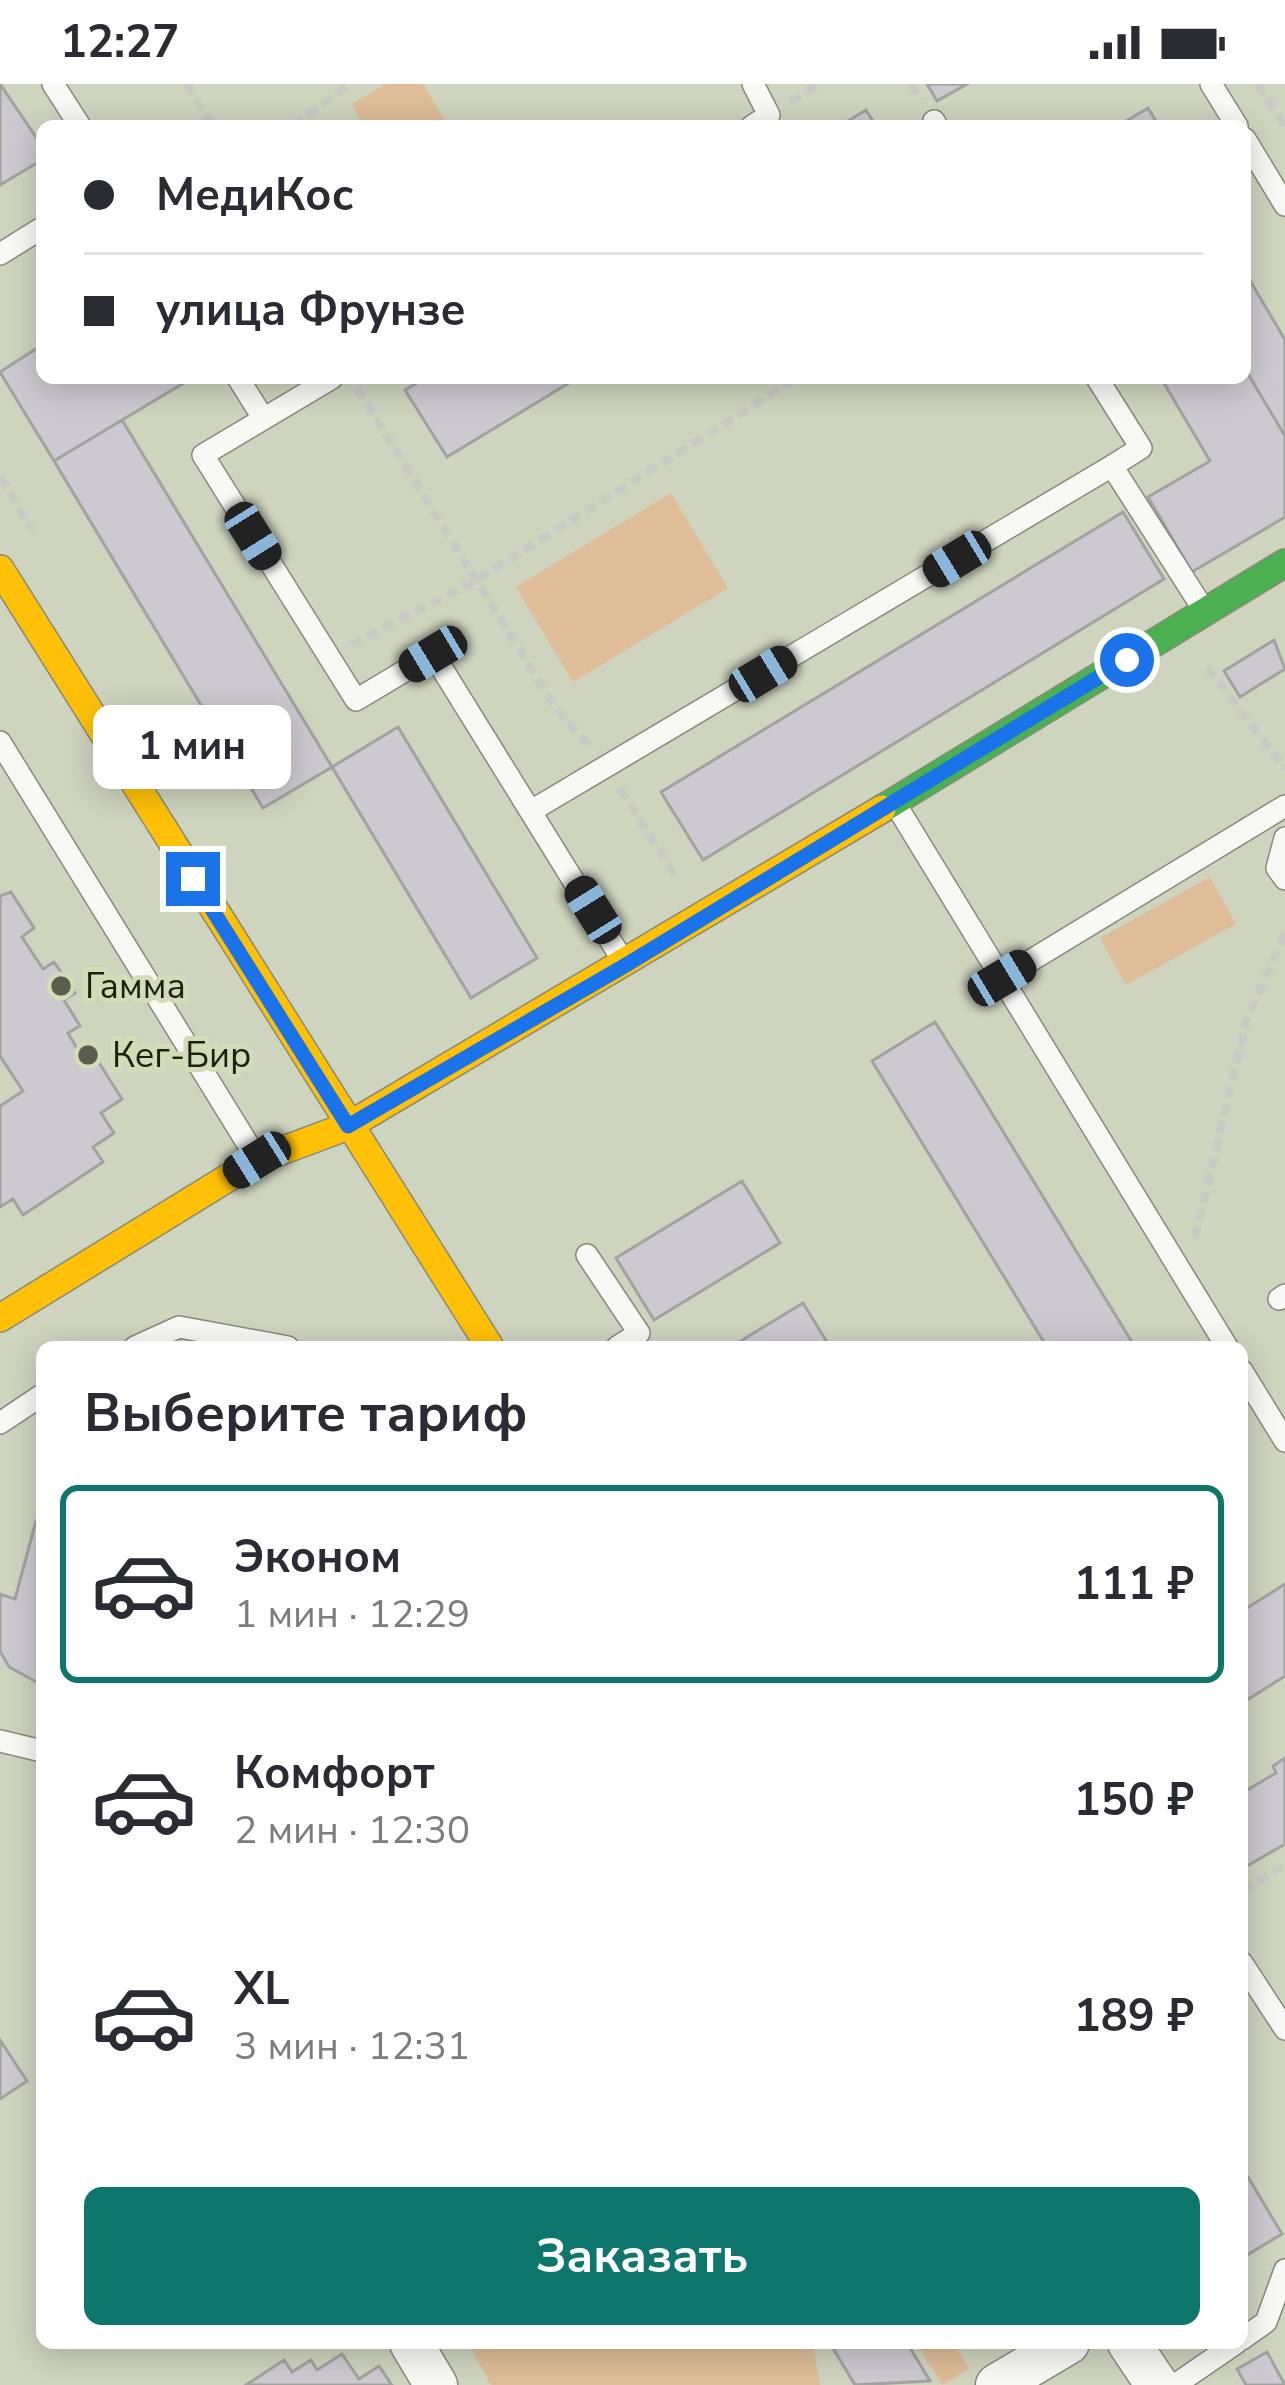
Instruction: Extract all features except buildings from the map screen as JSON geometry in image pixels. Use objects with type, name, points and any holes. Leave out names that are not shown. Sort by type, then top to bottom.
[{"type":"street","points":[[0,1318],[257,1160],[348,1126],[626,965],[1285,562]]},
{"type":"street","points":[[2,575],[486,1341]]},
{"type":"street","points":[[415,2349],[436,2385]]},
{"type":"street","points":[[1015,2364],[1053,2349]]},
{"type":"street","points":[[1133,2349],[1157,2385]]},
{"type":"lane","points":[[53,84],[76,120]]},
{"type":"lane","points":[[753,84],[769,115],[761,120]]},
{"type":"lane","points":[[1211,84],[1233,120]]},
{"type":"lane","points":[[1251,150],[1285,205]]},
{"type":"lane","points":[[0,254],[36,232]]},
{"type":"lane","points":[[242,384],[263,418]]},
{"type":"lane","points":[[322,384],[203,455],[356,700],[433,654],[626,965]]},
{"type":"lane","points":[[530,811],[1141,448],[1101,384]]},
{"type":"lane","points":[[1112,466],[1205,612]]},
{"type":"lane","points":[[0,742],[257,1160]]},
{"type":"lane","points":[[894,802],[1223,1341]]},
{"type":"lane","points":[[1002,978],[1285,806]]},
{"type":"lane","points":[[1285,838],[1277,868],[1285,879]]},
{"type":"lane","points":[[587,1256],[639,1333],[626,1341]]},
{"type":"lane","points":[[149,1341],[179,1327],[255,1341]]},
{"type":"lane","points":[[1248,1381],[1285,1442]]},
{"type":"lane","points":[[0,1423],[36,1399]]},
{"type":"lane","points":[[0,1742],[36,1750]]},
{"type":"lane","points":[[1248,1972],[1285,2029]]},
{"type":"lane","points":[[1248,2335],[1266,2322],[1283,2284]]},
{"type":"lane","points":[[1175,2385],[1227,2349]]},
{"type":"path","points":[[187,84],[209,120]]},
{"type":"path","points":[[301,120],[349,84]]},
{"type":"path","points":[[1258,84],[1285,127]]},
{"type":"path","points":[[354,384],[553,704],[607,767],[678,880]]},
{"type":"path","points":[[329,657],[475,581],[787,384]]},
{"type":"path","points":[[1206,666],[1285,769]]},
{"type":"path","points":[[1186,1280],[1246,1021],[1285,933]]},
{"type":"path","points":[[1248,1887],[1285,1865]]},
{"type":"shaded area","points":[[386,84],[423,84],[444,120],[361,120],[352,104]]},
{"type":"shaded area","points":[[671,493],[728,588],[573,682],[516,587]]},
{"type":"shaded area","points":[[1210,877],[1236,924],[1126,985],[1100,938]]},
{"type":"shaded area","points":[[471,2349],[814,2349],[820,2385],[491,2385]]},
{"type":"shaded area","points":[[920,2349],[957,2349],[970,2369],[942,2385]]},
{"type":"traffic: fast","points":[[882,809],[1285,563]]},
{"type":"traffic: slow","points":[[0,569],[486,1341]]},
{"type":"traffic: slow","points":[[0,1318],[257,1160],[348,1126],[882,809]]},
{"type":"place","name":"Гамма","points":[[61,986]]},
{"type":"place","name":"Кег-Бир","points":[[88,1055]]},
{"type":"route","points":[[193,879],[348,1126],[626,965],[1127,660]]}]
